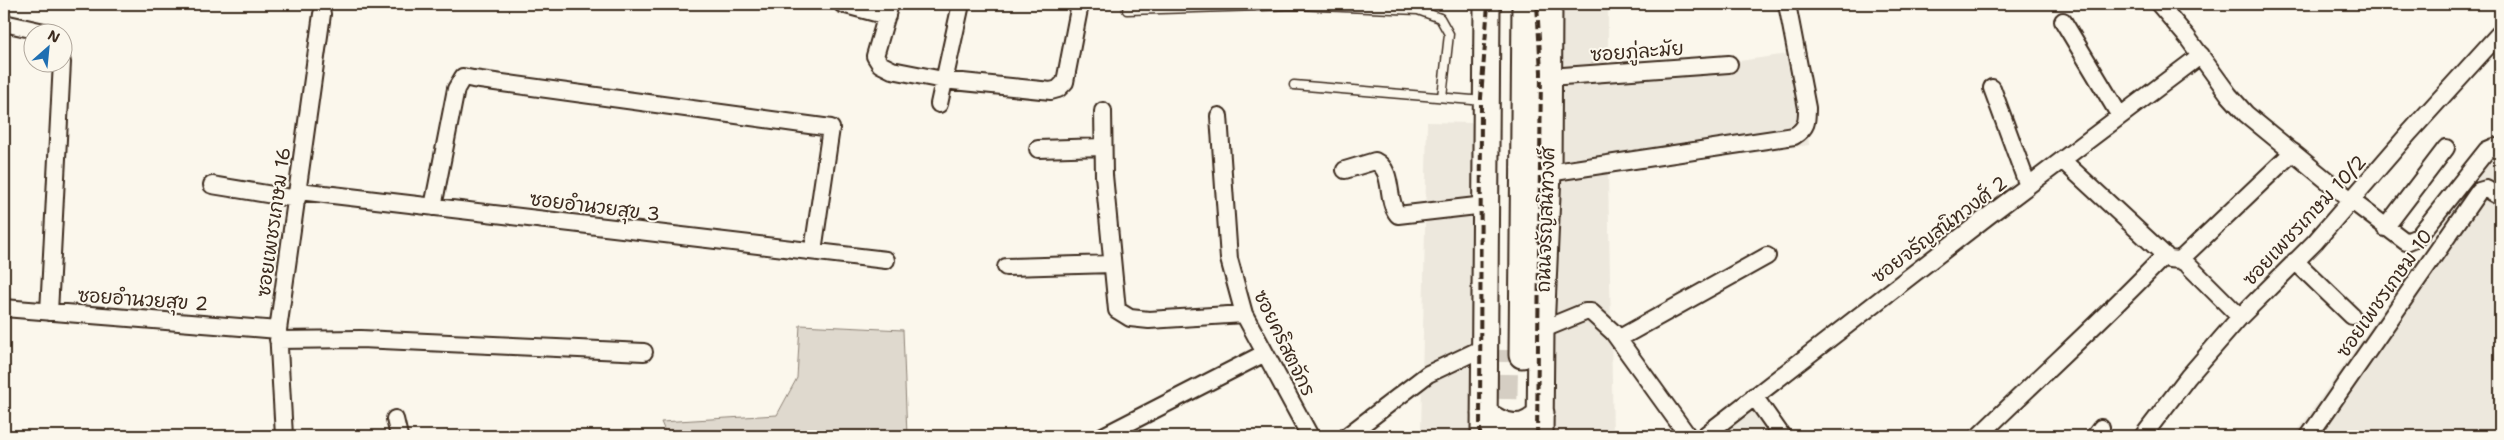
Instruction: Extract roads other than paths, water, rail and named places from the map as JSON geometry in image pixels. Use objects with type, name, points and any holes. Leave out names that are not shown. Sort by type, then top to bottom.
[{"type":"main road","name":"ถนนจรัญสนิทวงศ์","points":[[1487,4],[1485,206],[1504,351]]},
{"type":"main road","name":"ถนนจรัญสนิทวงศ์","points":[[1504,351],[1508,4]]},
{"type":"main road","name":"ถนนจรัญสนิทวงศ์","points":[[1484,424],[1504,351],[1525,4]]},
{"type":"main road","name":"ถนนจรัญสนิทวงศ์","points":[[1540,425],[1541,330],[1548,173],[1549,4]]},
{"type":"main road","points":[[1484,424],[1518,427],[1540,425]]},
{"type":"street","points":[[842,4],[889,10],[875,56],[880,64],[892,70],[943,80],[1033,90],[1058,89],[1065,82],[1080,4]]},
{"type":"street","points":[[939,104],[961,4]]},
{"type":"street","points":[[1548,173],[1794,136],[1803,130],[1807,122],[1806,108],[1788,4]]},
{"type":"street","points":[[2158,4],[2201,55],[2229,95],[2246,114],[2385,228],[2406,242],[2418,236],[2487,150],[2494,147],[2500,148]]},
{"type":"street","name":"ซอยเพชรเกษม 16","points":[[284,436],[278,335],[322,14]]},
{"type":"street","points":[[2063,20],[2120,116]]},
{"type":"street","points":[[4,23],[22,27]]},
{"type":"street","name":"ซอยเพชรเกษม 10/2","points":[[2143,436],[2188,377],[2240,317],[2352,201],[2410,132],[2499,34]]},
{"type":"street","name":"ซอยจรัญสนิทวงศ์ 2","points":[[1704,436],[2201,55]]},
{"type":"street","name":"ซอยภู่ละมัย","points":[[1549,77],[1729,64]]},
{"type":"street","points":[[49,312],[61,72]]},
{"type":"street","points":[[433,207],[456,89],[463,77],[831,128],[813,251]]},
{"type":"street","points":[[1992,88],[2028,186]]},
{"type":"street","points":[[1102,111],[1102,147],[1117,310],[1130,318],[1149,320],[1244,314]]},
{"type":"street","name":"ซอยคริสตจักร","points":[[1220,116],[1229,259],[1244,314],[1310,436]]},
{"type":"street","points":[[1038,149],[1102,147]]},
{"type":"street","points":[[2385,228],[2446,148]]},
{"type":"street","points":[[1980,436],[2063,354],[2293,152]]},
{"type":"street","points":[[2062,160],[2240,317]]},
{"type":"street","points":[[1345,170],[1375,162],[1383,165],[1392,207],[1398,215],[1485,206]]},
{"type":"street","name":"ซอยอำนวยสุข 3","points":[[212,185],[433,207],[886,260]]},
{"type":"street","name":"ซอยเพชรเกษม 10","points":[[2309,436],[2480,191],[2486,189],[2500,197]]},
{"type":"street","points":[[1618,339],[1766,256]]},
{"type":"street","points":[[2295,261],[2352,316]]},
{"type":"street","points":[[1006,267],[1112,264]]},
{"type":"street","name":"ซอยอำนวยสุข 2","points":[[4,308],[278,335],[644,352]]},
{"type":"street","points":[[1541,330],[1585,312],[1591,312],[1618,339],[1688,436]]},
{"type":"street","points":[[1347,436],[1428,374],[1504,351]]},
{"type":"street","points":[[1102,436],[1265,353]]},
{"type":"street","points":[[1754,396],[1782,436]]},
{"type":"street","points":[[395,419],[399,436]]},
{"type":"lane","points":[[1127,10],[1295,5],[1418,10],[1440,18],[1449,34],[1442,97]]},
{"type":"lane","points":[[1294,85],[1486,101]]},
{"type":"tunnel","points":[[1504,436],[1506,350]]},
{"type":"railway","points":[[1480,436],[1481,98],[1488,4]]},
{"type":"railway","points":[[1537,4],[1541,72],[1537,436]]}]
